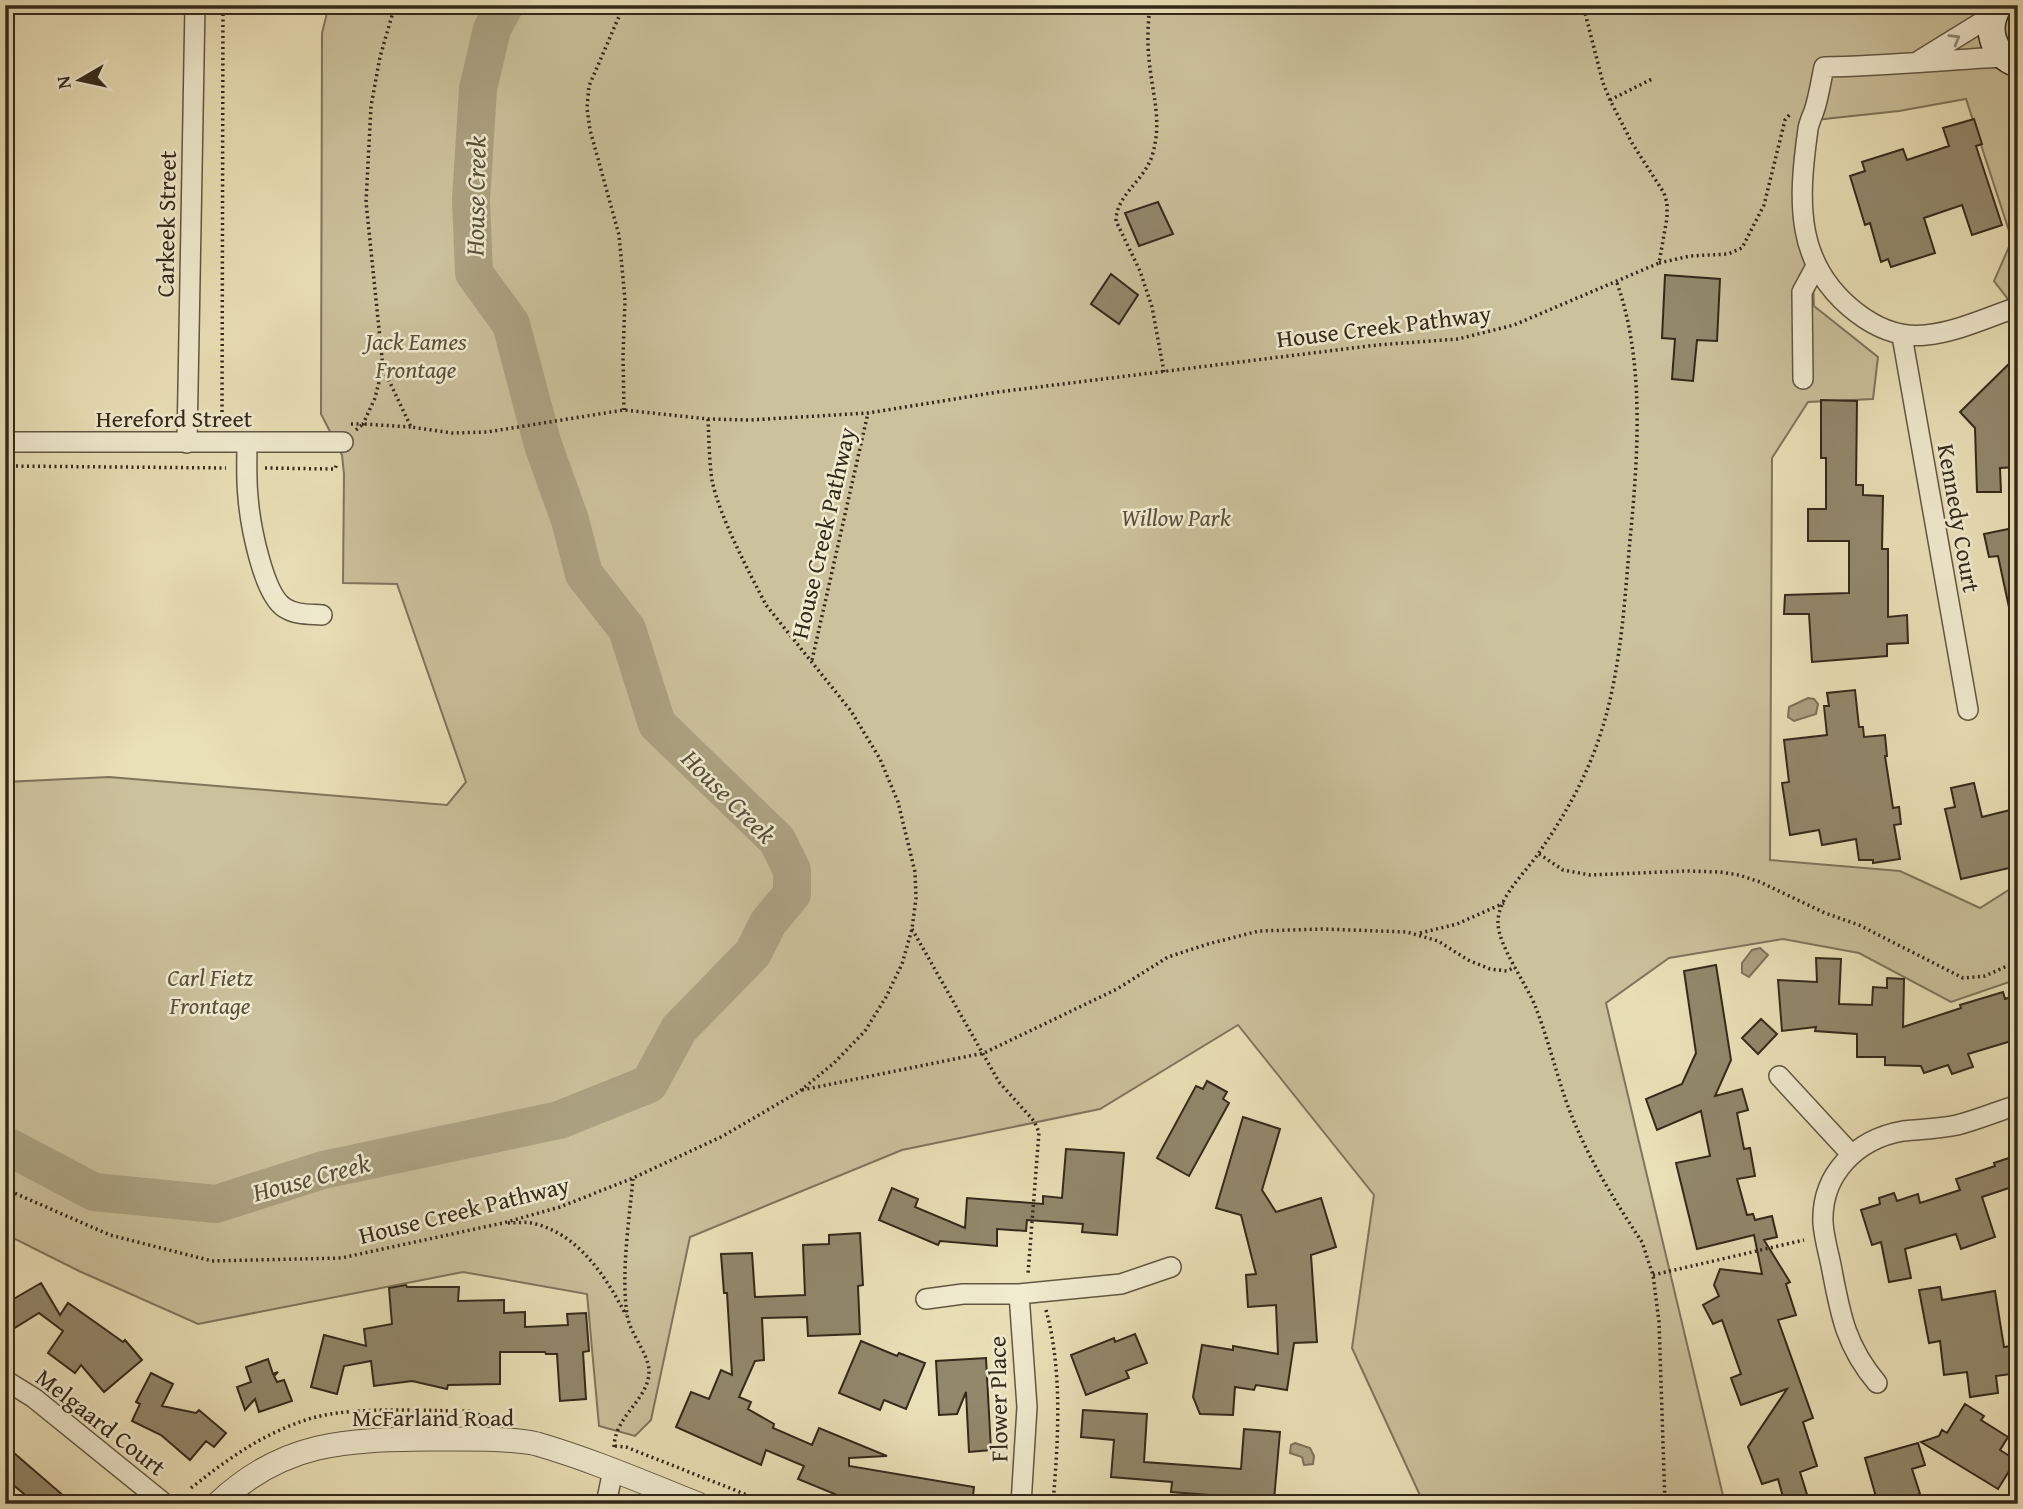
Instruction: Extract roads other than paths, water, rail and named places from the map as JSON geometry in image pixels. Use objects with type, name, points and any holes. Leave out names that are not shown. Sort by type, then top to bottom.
[{"type":"main road","points":[[1996,10],[1991,26],[1992,38],[1997,49],[2011,61]]},
{"type":"street","name":"Carkeek Street","points":[[187,443],[195,5]]},
{"type":"street","points":[[1916,62],[1996,10]]},
{"type":"street","points":[[2011,61],[1824,67],[1808,126],[1803,197],[1811,258],[1823,279],[1841,301],[1864,319],[1902,336],[1926,335],[1947,331],[2018,307]]},
{"type":"street","points":[[1803,379],[1802,292],[1816,266]]},
{"type":"street","name":"Kennedy Court","points":[[1902,336],[1968,709]]},
{"type":"street","name":"Hereford Street","points":[[5,442],[343,442]]},
{"type":"street","points":[[247,442],[248,498],[267,586],[284,608],[296,614],[322,615]]},
{"type":"street","points":[[1779,1076],[1851,1154]]},
{"type":"street","points":[[1877,1383],[1860,1363],[1850,1345],[1824,1235],[1824,1208],[1837,1168],[1851,1154],[1878,1138],[1903,1131],[1956,1125],[2018,1105]]},
{"type":"street","points":[[926,1299],[963,1294],[1019,1294],[1121,1284],[1171,1267]]},
{"type":"street","name":"Flower Place","points":[[1019,1294],[1027,1407],[1021,1504]]},
{"type":"street","name":"Melgaard Court","points":[[5,1380],[34,1398],[165,1504]]},
{"type":"street","name":"McFarland Road","points":[[217,1504],[248,1476],[300,1451],[370,1440],[465,1439],[534,1443],[613,1470],[698,1504]]},
{"type":"street","points":[[606,1504],[613,1470]]},
{"type":"waterway","name":"House Creek","points":[[5,1145],[94,1192],[216,1204],[323,1170],[559,1120],[649,1084],[679,1029],[753,953],[768,923],[792,894],[792,870],[777,840],[657,724],[627,629],[584,574],[570,520],[543,445],[511,324],[474,273],[471,200],[478,89],[492,29],[505,5]]},
{"type":"park label","name":"Jack Eames Frontage","points":[[416,355]]},
{"type":"park label","name":"Willow Park","points":[[1176,517]]},
{"type":"park label","name":"Carl Fietz Frontage","points":[[210,991]]}]
